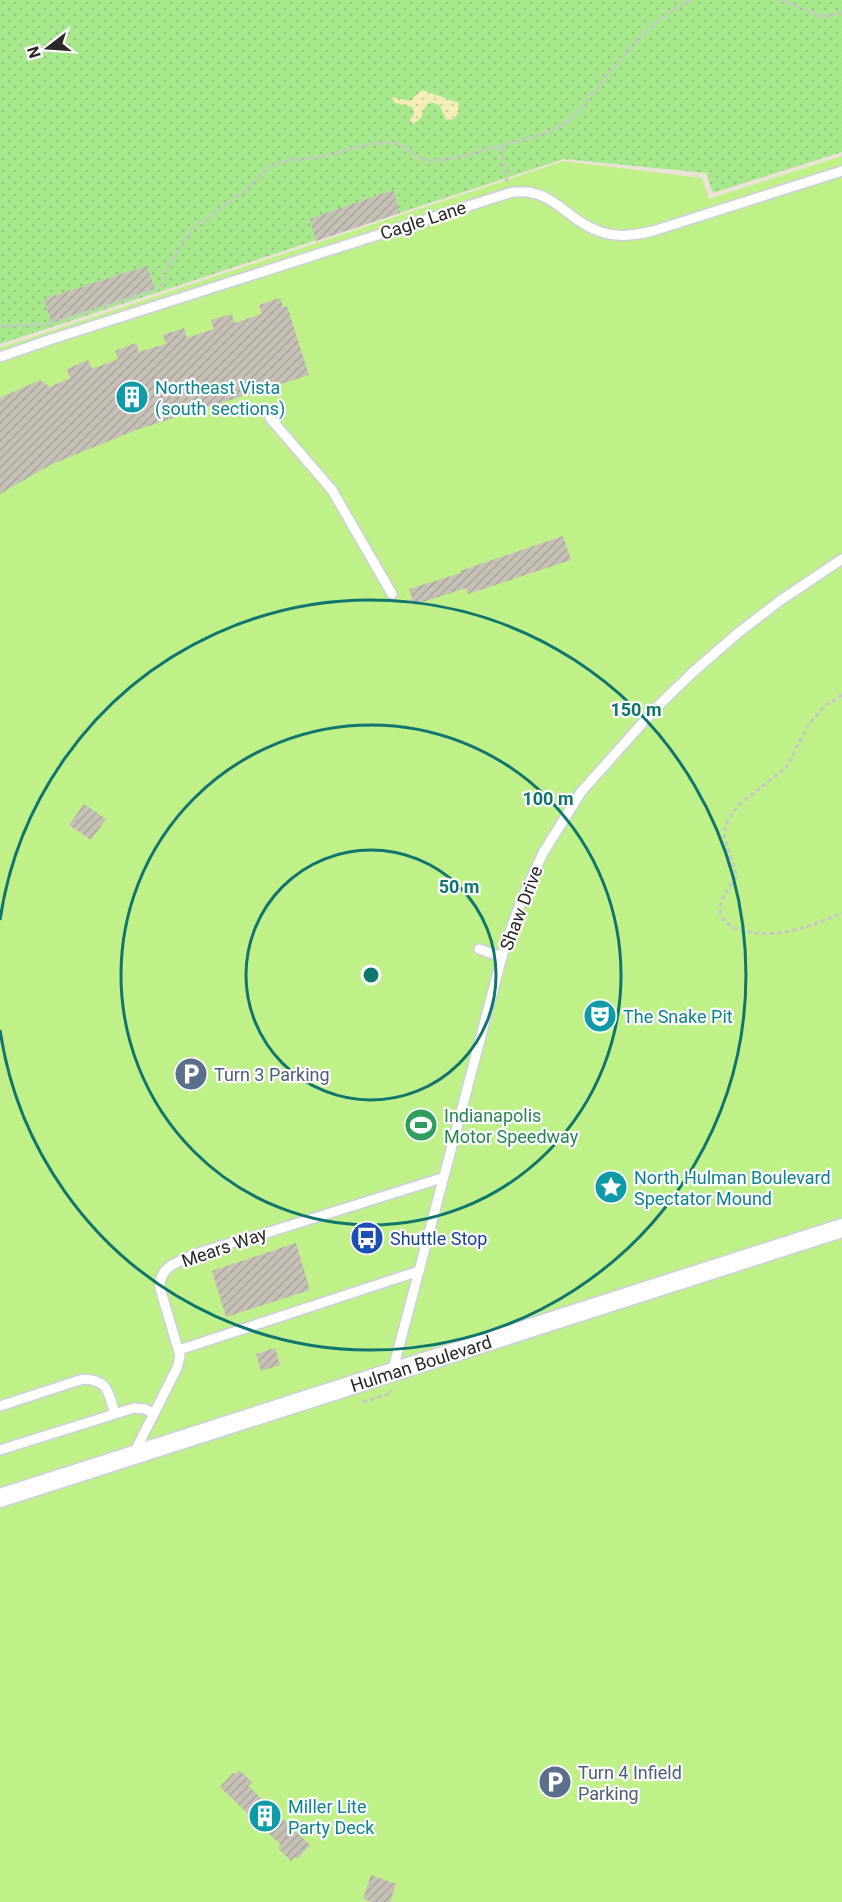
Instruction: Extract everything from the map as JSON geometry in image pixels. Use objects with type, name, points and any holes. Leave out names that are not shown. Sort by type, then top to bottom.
[{"type":"street","name":"Hulman Boulevard","points":[[0,1498],[842,1228]]},
{"type":"lane","name":"Cagle Lane","points":[[0,357],[520,190],[535,192],[552,200],[583,224],[601,232],[629,236],[653,231],[842,171]]},
{"type":"lane","points":[[270,418],[332,490],[392,594]]},
{"type":"lane","name":"Shaw Drive","points":[[392,1373],[502,957],[521,901],[543,853],[581,792],[656,708],[764,613],[842,559]]},
{"type":"lane","points":[[479,949],[502,957]]},
{"type":"lane","name":"Mears Way","points":[[179,1350],[159,1280],[170,1266],[195,1255],[442,1178]]},
{"type":"lane","points":[[133,1456],[177,1368],[179,1350],[419,1271]]},
{"type":"lane","points":[[0,1406],[83,1379],[93,1379],[102,1382],[108,1391],[115,1414]]},
{"type":"lane","points":[[0,1450],[134,1408],[145,1409],[154,1414]]},
{"type":"path","points":[[0,326],[43,325],[102,308],[162,286],[166,272],[197,227],[278,163],[386,143],[399,144],[420,158],[449,159],[501,146],[557,128],[568,122],[585,105],[640,38],[676,7],[692,0]]},
{"type":"path","points":[[782,0],[822,17],[842,13]]},
{"type":"path","points":[[501,146],[509,193]]},
{"type":"path","points":[[842,695],[826,705],[808,725],[787,767],[742,802],[726,824],[724,837],[737,876],[720,910],[729,926],[752,933],[782,933],[816,925],[842,913]]},
{"type":"green space","points":[[0,0],[842,0],[842,152],[713,193],[706,173],[564,159],[0,344]]},
{"type":"green space","name":"Indianapolis Motor Speedway","points":[[842,156],[842,1902],[0,1902],[0,348],[564,161],[702,178],[709,199]]},
{"type":"sand","points":[[422,90],[459,103],[458,113],[454,119],[446,120],[440,106],[430,103],[422,117],[413,124],[410,121],[414,113],[413,108],[394,102],[392,97],[410,101]]},
{"type":"building","points":[[393,190],[400,213],[316,241],[310,219]]},
{"type":"building","points":[[147,266],[155,289],[51,322],[44,299]]},
{"type":"building","name":"Northeast Vista (south sections)","points":[[280,298],[283,307],[287,306],[309,375],[136,430],[50,465],[0,494],[0,398],[40,380],[50,387],[70,378],[67,369],[88,360],[92,369],[118,359],[115,351],[136,343],[139,352],[166,344],[163,335],[184,328],[187,338],[214,329],[211,320],[232,314],[234,323],[262,314],[259,305]]},
{"type":"building","points":[[563,536],[571,560],[468,594],[466,588],[414,605],[409,589]]},
{"type":"building","points":[[84,804],[106,819],[91,840],[69,825]]},
{"type":"building","points":[[296,1243],[310,1290],[226,1317],[212,1271]]},
{"type":"building","points":[[275,1348],[280,1365],[261,1371],[256,1354]]},
{"type":"building","name":"Miller Lite Party Deck","points":[[239,1770],[252,1782],[248,1786],[310,1845],[297,1859],[295,1857],[291,1861],[278,1848],[281,1845],[220,1787]]},
{"type":"building","points":[[371,1875],[396,1884],[390,1902],[372,1902],[363,1899]]},
{"type":"place","name":"Northeast Vista (south sections)","points":[[132,397]]},
{"type":"place","name":"The Snake Pit","points":[[600,1016]]},
{"type":"place","name":"Turn 3 Parking","points":[[191,1074]]},
{"type":"place","name":"Indianapolis Motor Speedway","points":[[421,1125]]},
{"type":"place","name":"North Hulman Boulevard Spectator Mound","points":[[611,1187]]},
{"type":"place","name":"Shuttle Stop","points":[[367,1238]]},
{"type":"place","name":"Turn 4 Infield Parking","points":[[555,1782]]},
{"type":"place","name":"Miller Lite Party Deck","points":[[265,1816]]}]
